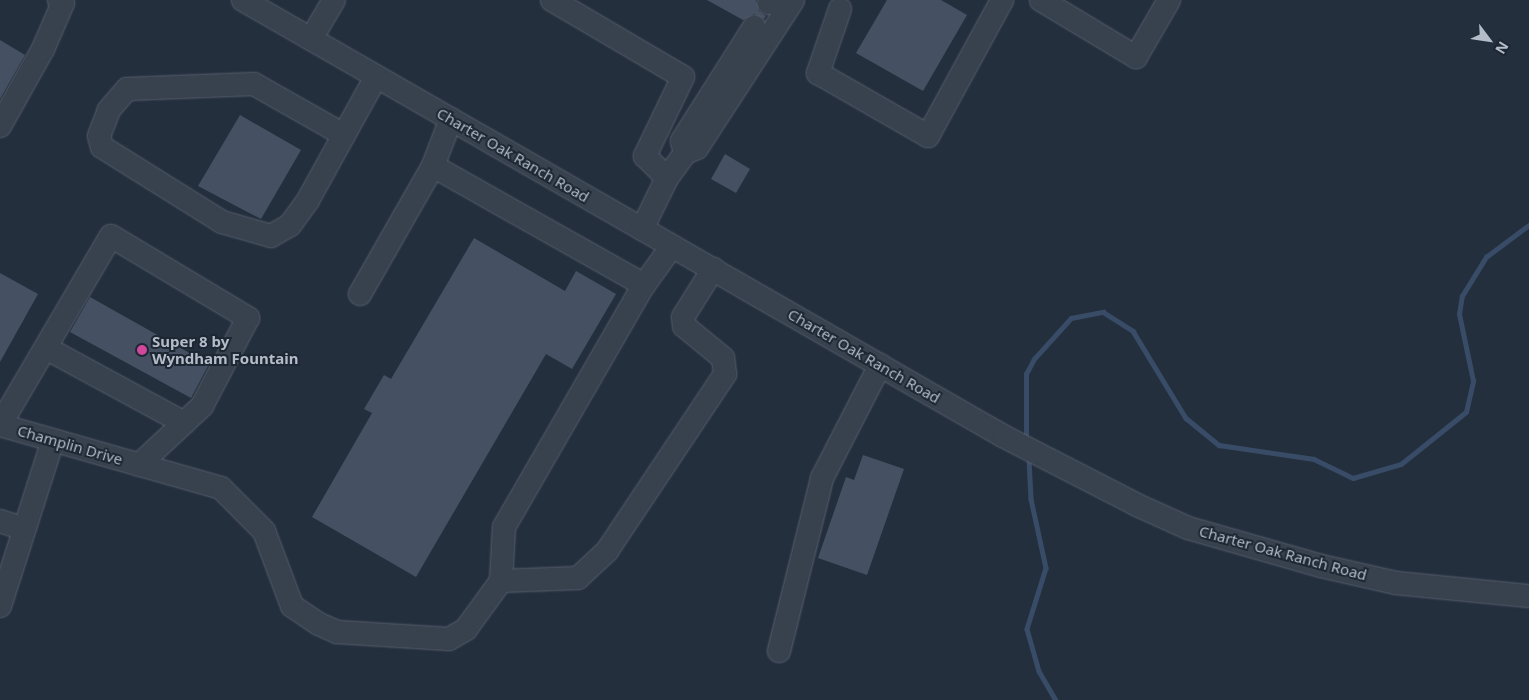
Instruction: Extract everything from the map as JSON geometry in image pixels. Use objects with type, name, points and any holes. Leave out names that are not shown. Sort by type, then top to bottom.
[{"type":"street","name":"Charter Oak Ranch Road","points":[[243,0],[270,7],[311,39],[1003,436],[1188,528],[1249,548],[1396,583],[1529,596]]},
{"type":"street","points":[[311,39],[334,0]]},
{"type":"street","points":[[552,0],[683,76],[645,156],[667,178]]},
{"type":"street","points":[[642,229],[667,178],[685,153],[697,148],[793,0]]},
{"type":"street","points":[[837,3],[818,73],[928,136],[1002,0]]},
{"type":"street","points":[[1041,0],[1136,57],[1169,0]]},
{"type":"street","points":[[0,126],[63,1]]},
{"type":"street","points":[[685,153],[682,141],[754,27]]},
{"type":"street","points":[[344,135],[254,84],[127,89],[109,110],[99,136],[102,147],[222,222],[271,236],[290,225],[308,200],[344,135],[376,77]]},
{"type":"street","points":[[360,294],[432,166],[451,119]]},
{"type":"street","points":[[432,166],[644,285]]},
{"type":"street","points":[[0,425],[111,236],[248,318],[202,406],[139,465]]},
{"type":"street","points":[[672,246],[644,285],[504,527],[501,581],[578,578],[607,551],[725,374],[723,358],[684,326],[683,317],[713,269]]},
{"type":"street","points":[[46,348],[184,423]]},
{"type":"street","points":[[779,651],[822,478],[880,366]]},
{"type":"street","name":"Champlin Drive","points":[[0,425],[221,488],[264,531],[292,606],[337,632],[449,639],[466,629],[501,581]]},
{"type":"street","points":[[0,606],[53,440]]},
{"type":"street","points":[[0,521],[24,529]]},
{"type":"building","points":[[707,0],[756,0],[759,11],[766,16],[764,19],[754,14],[743,20]]},
{"type":"building","points":[[887,0],[941,0],[967,15],[923,91],[856,53]]},
{"type":"building","points":[[0,40],[25,55],[0,99]]},
{"type":"building","points":[[240,115],[301,150],[261,219],[198,186]]},
{"type":"building","points":[[725,154],[750,169],[736,193],[711,179]]},
{"type":"building","points":[[474,238],[565,291],[576,271],[616,294],[572,369],[546,354],[416,577],[312,517],[372,413],[364,409],[384,375],[391,379]]},
{"type":"building","points":[[0,273],[38,294],[0,362]]},
{"type":"building","name":"Super 8 by Wyndham Fountain","points":[[90,297],[209,364],[191,398],[70,332]]},
{"type":"building","points":[[863,455],[904,469],[867,575],[818,558],[846,477],[854,480]]},
{"type":"waterway","points":[[1026,441],[1026,374],[1034,359],[1071,318],[1103,312],[1133,331],[1186,418],[1219,445],[1314,459],[1353,478],[1401,464],[1466,412],[1473,381],[1459,314],[1462,296],[1486,257],[1529,225]]},
{"type":"waterway","points":[[1029,459],[1031,499],[1046,568],[1027,629],[1039,671],[1056,700]]},
{"type":"place","name":"Super 8 by Wyndham Fountain","points":[[142,350]]}]
